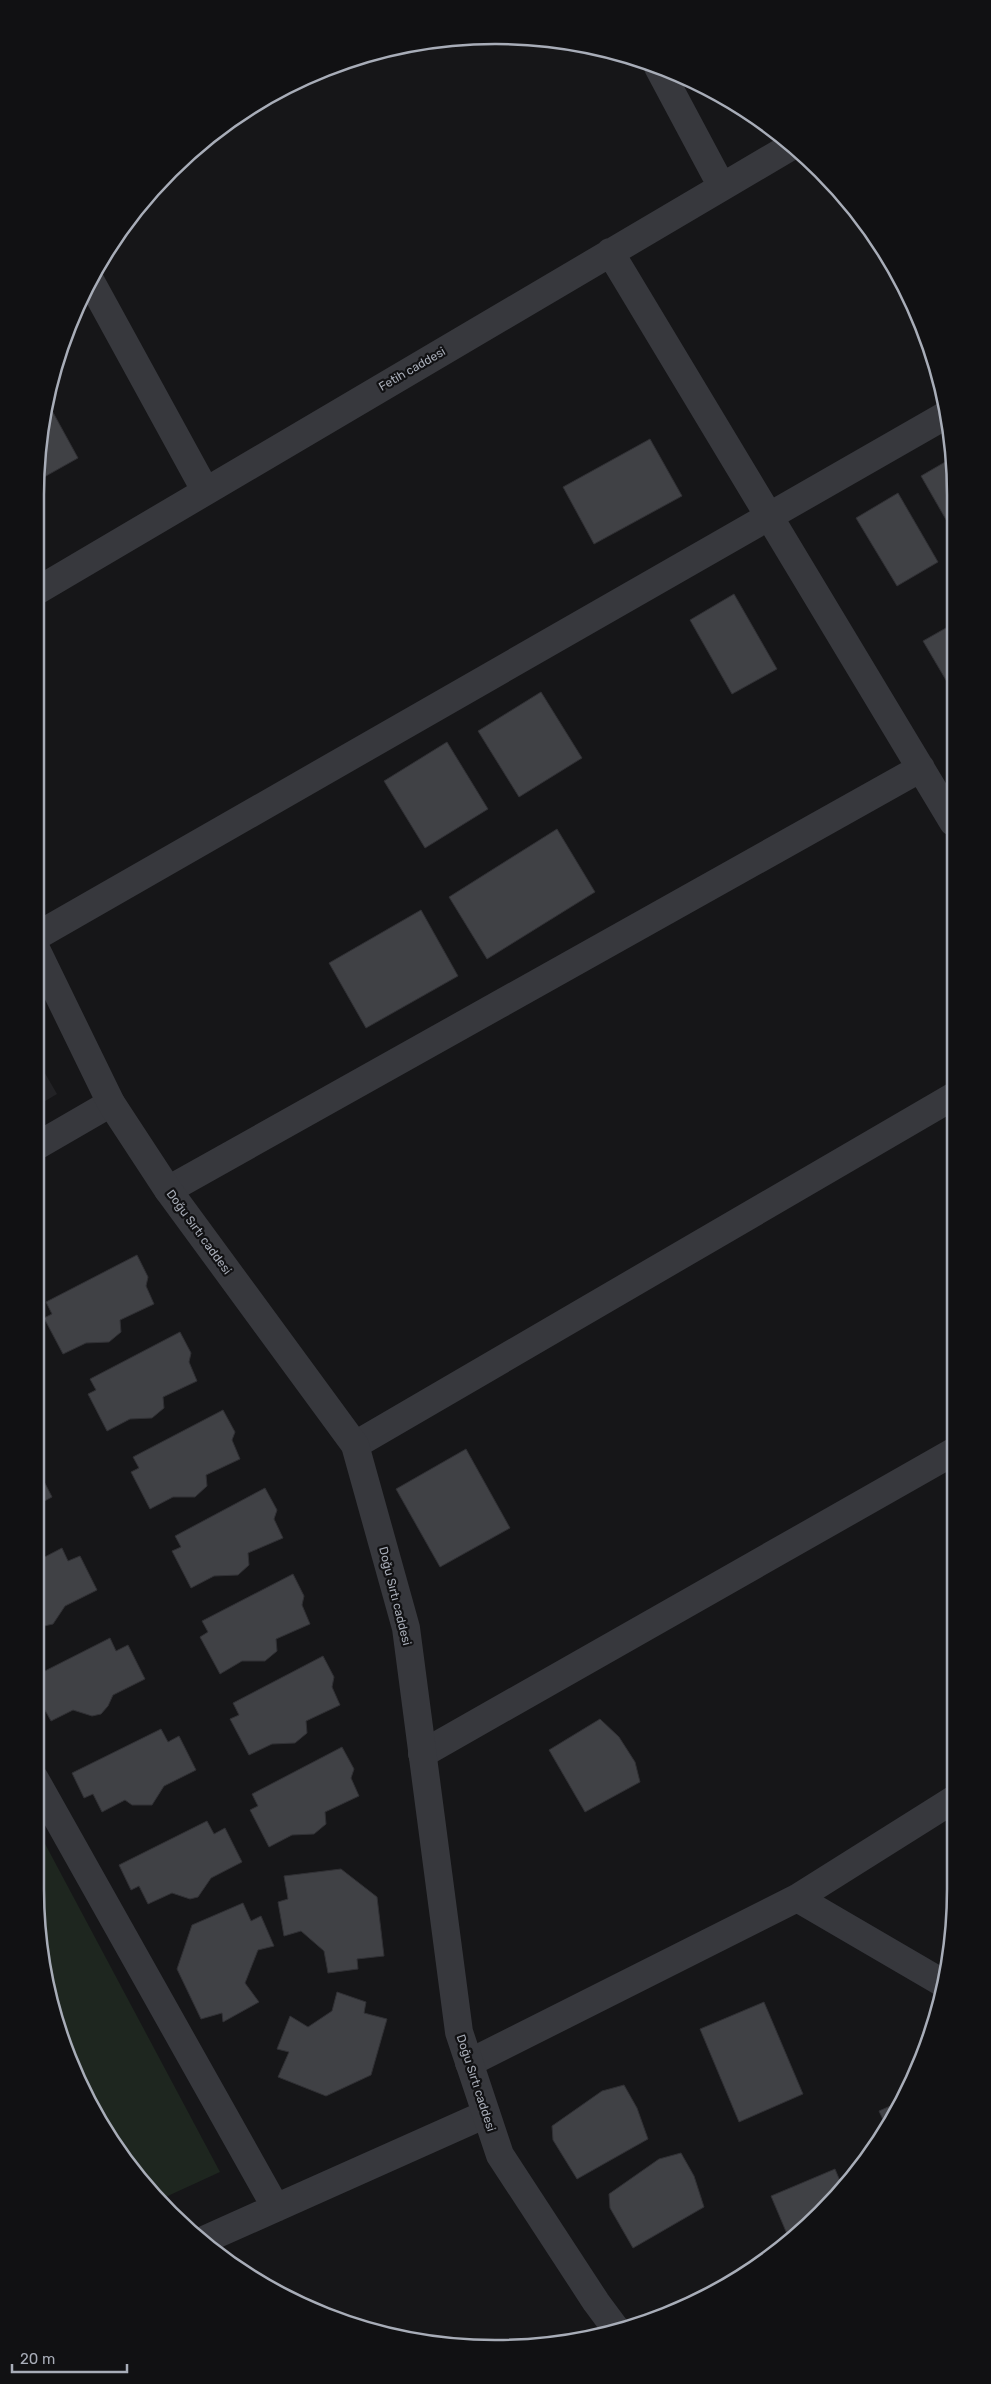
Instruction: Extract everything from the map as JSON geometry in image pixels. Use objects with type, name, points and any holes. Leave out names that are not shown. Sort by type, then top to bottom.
[{"type":"street","points":[[663,76],[722,187]]},
{"type":"street","name":"Fetih caddesi","points":[[44,587],[786,150]]},
{"type":"street","points":[[610,252],[947,812]]},
{"type":"street","points":[[94,288],[205,490]]},
{"type":"street","points":[[44,932],[940,417]]},
{"type":"street","points":[[168,1190],[921,768]]},
{"type":"street","name":"Doğu Sırtı caddesi","points":[[44,965],[112,1103],[168,1190],[355,1446],[406,1628],[459,2032],[500,2155],[613,2325]]},
{"type":"street","points":[[355,1446],[947,1100]]},
{"type":"street","points":[[44,1142],[112,1103]]},
{"type":"street","points":[[422,1754],[947,1456]]},
{"type":"street","points":[[44,1799],[276,2208]]},
{"type":"street","points":[[469,2063],[797,1898],[947,1804]]},
{"type":"street","points":[[797,1898],[938,1980]]},
{"type":"street","points":[[209,2238],[486,2114]]},
{"type":"shaded area","points":[[44,1072],[57,1094],[44,1102]]},
{"type":"shaded area","points":[[44,1842],[220,2172],[166,2197],[137,2164],[104,2114],[90,2088],[68,2034],[52,1977],[45,1918]]},
{"type":"building","points":[[52,410],[78,458],[45,477]]},
{"type":"building","points":[[650,439],[682,496],[594,544],[563,487]]},
{"type":"building","points":[[946,462],[947,521],[921,476]]},
{"type":"building","points":[[898,493],[938,562],[897,586],[856,518]]},
{"type":"building","points":[[734,594],[777,669],[732,694],[690,620]]},
{"type":"building","points":[[947,627],[947,682],[923,641]]},
{"type":"building","points":[[541,692],[582,758],[519,797],[478,731]]},
{"type":"building","points":[[447,742],[488,809],[425,848],[384,781]]},
{"type":"building","points":[[557,829],[595,892],[487,959],[449,897]]},
{"type":"building","points":[[421,910],[458,976],[366,1028],[329,963]]},
{"type":"building","points":[[137,1255],[148,1277],[146,1286],[154,1304],[120,1320],[121,1332],[109,1342],[86,1343],[63,1354],[44,1318],[52,1314],[46,1302]]},
{"type":"building","points":[[180,1332],[191,1353],[189,1362],[197,1381],[163,1397],[164,1408],[152,1418],[130,1419],[107,1431],[88,1394],[96,1390],[90,1379]]},
{"type":"building","points":[[223,1410],[235,1432],[232,1440],[240,1459],[206,1475],[207,1486],[195,1497],[173,1497],[150,1509],[131,1472],[139,1468],[133,1457]]},
{"type":"building","points":[[466,1449],[510,1528],[440,1567],[396,1489]]},
{"type":"building","points":[[44,1481],[52,1497],[44,1501]]},
{"type":"building","points":[[265,1488],[277,1510],[274,1519],[283,1538],[248,1553],[249,1565],[238,1575],[214,1576],[191,1588],[172,1551],[181,1547],[175,1536]]},
{"type":"building","points":[[62,1548],[68,1561],[80,1556],[97,1590],[65,1606],[53,1624],[44,1626],[44,1557]]},
{"type":"building","points":[[293,1574],[304,1596],[302,1605],[310,1624],[276,1639],[277,1651],[265,1661],[242,1661],[220,1674],[200,1637],[208,1632],[202,1621]]},
{"type":"building","points":[[110,1638],[116,1651],[128,1645],[145,1679],[113,1695],[108,1706],[101,1714],[92,1716],[73,1710],[51,1721],[44,1708],[44,1671]]},
{"type":"building","points":[[323,1656],[334,1677],[332,1687],[340,1705],[306,1721],[307,1733],[295,1743],[272,1744],[249,1755],[230,1719],[239,1715],[233,1703]]},
{"type":"building","points":[[600,1719],[619,1737],[635,1762],[640,1782],[585,1812],[549,1750]]},
{"type":"building","points":[[161,1729],[168,1742],[179,1736],[196,1770],[164,1786],[152,1805],[132,1805],[125,1800],[102,1812],[93,1794],[84,1798],[72,1773]]},
{"type":"building","points":[[342,1747],[354,1769],[351,1778],[359,1796],[325,1812],[326,1824],[314,1834],[292,1835],[269,1847],[250,1810],[258,1806],[252,1794]]},
{"type":"building","points":[[207,1821],[214,1834],[225,1828],[242,1862],[211,1878],[198,1897],[190,1899],[172,1893],[148,1904],[139,1886],[131,1890],[119,1865]]},
{"type":"building","points":[[341,1869],[377,1897],[384,1956],[357,1959],[358,1969],[328,1973],[324,1951],[301,1931],[284,1936],[278,1902],[288,1899],[284,1876]]},
{"type":"building","points":[[243,1903],[251,1921],[261,1916],[274,1946],[258,1950],[245,1983],[259,2002],[223,2022],[222,2013],[201,2019],[177,1969],[192,1925]]},
{"type":"building","points":[[337,1992],[366,2002],[364,2013],[387,2019],[371,2075],[326,2096],[278,2077],[289,2052],[277,2049],[290,2016],[308,2027],[332,2011]]},
{"type":"building","points":[[764,2002],[803,2094],[739,2122],[700,2029]]},
{"type":"building","points":[[624,2085],[637,2108],[648,2139],[577,2179],[553,2140],[552,2126],[602,2091]]},
{"type":"building","points":[[892,2105],[883,2120],[879,2111]]},
{"type":"building","points":[[681,2153],[694,2176],[704,2207],[633,2248],[610,2208],[609,2194],[659,2159]]},
{"type":"building","points":[[835,2169],[840,2180],[815,2208],[787,2233],[771,2196]]}]
